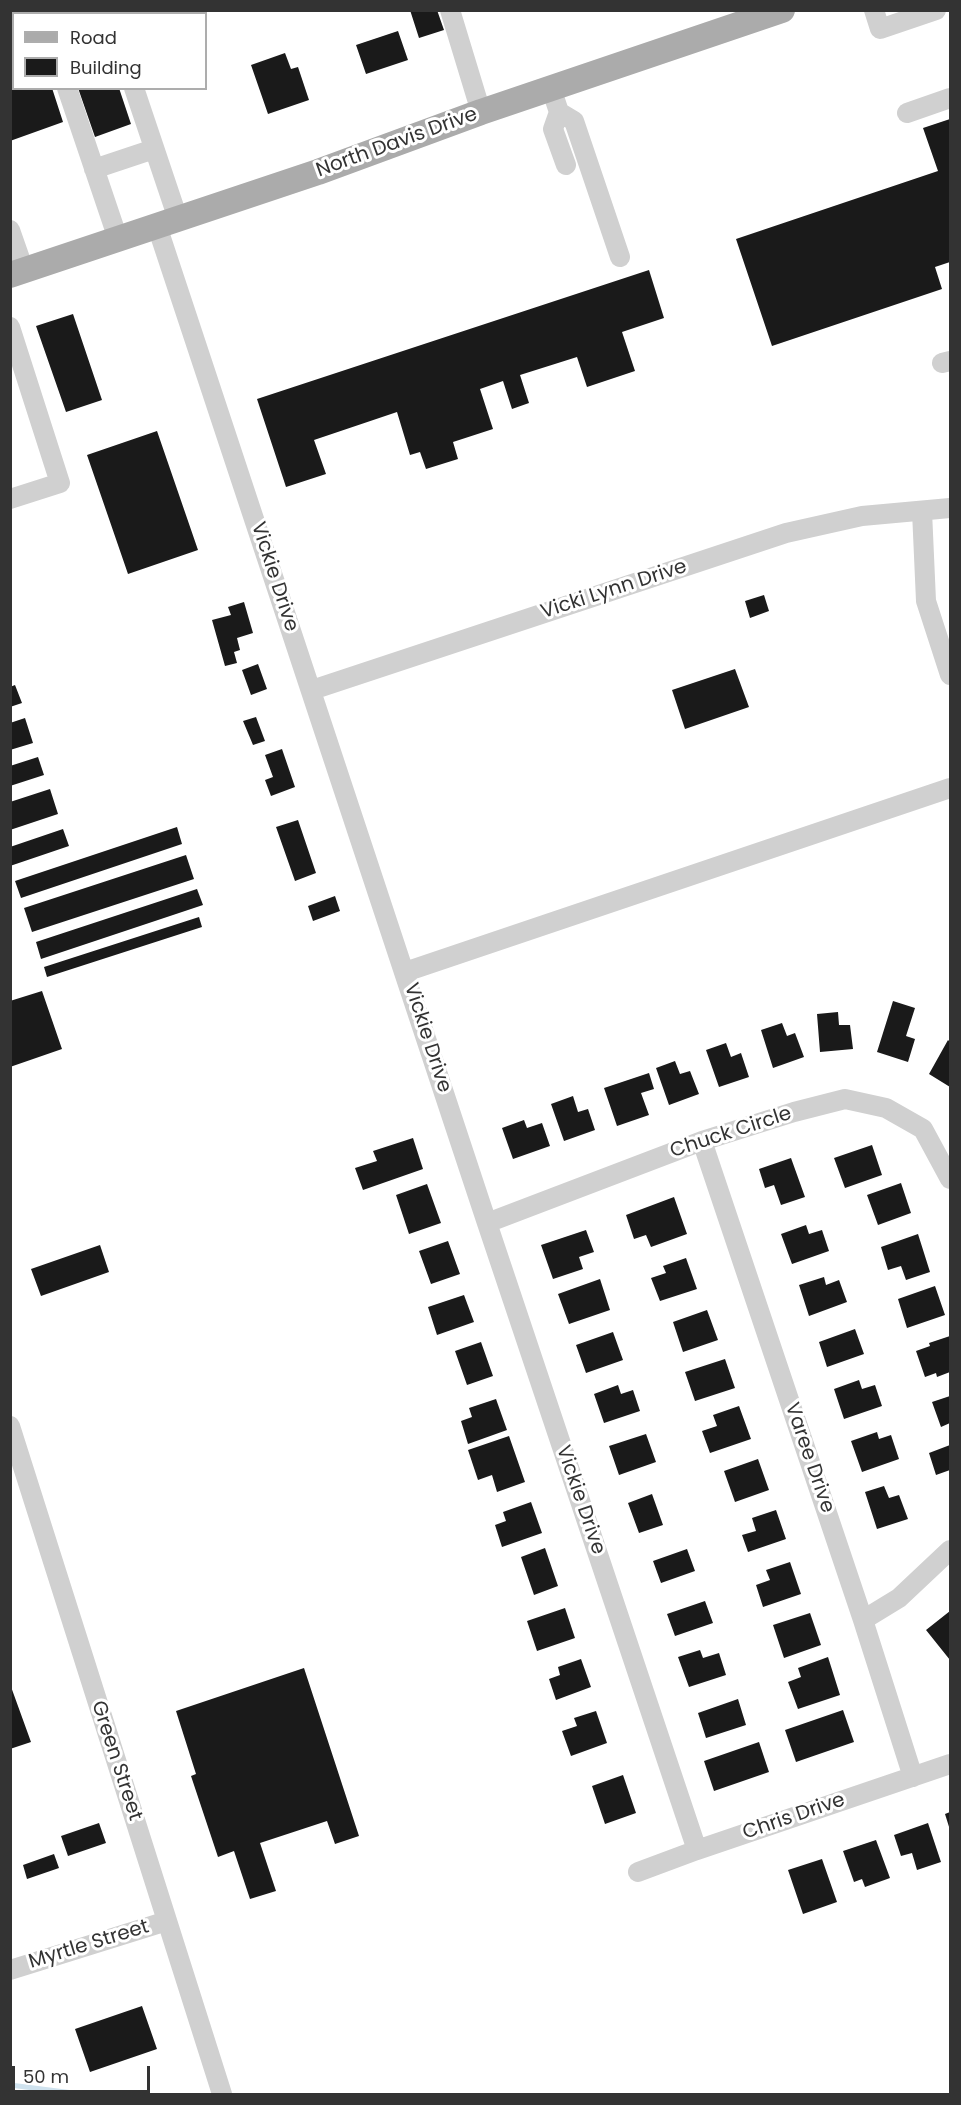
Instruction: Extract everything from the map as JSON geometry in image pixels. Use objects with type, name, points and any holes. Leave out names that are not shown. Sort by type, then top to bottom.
[{"type":"main road","name":"North Davis Drive","points":[[17,272],[390,147],[481,112],[555,100],[782,10]]},
{"type":"street","points":[[450,10],[481,112]]},
{"type":"street","points":[[874,10],[880,29],[936,10]]},
{"type":"street","points":[[68,90],[118,239]]},
{"type":"street","points":[[75,90],[94,147],[93,165]]},
{"type":"street","points":[[93,165],[153,144],[140,132],[126,90]]},
{"type":"street","name":"Vickie Drive","points":[[135,90],[153,144],[168,223],[312,690],[697,1850]]},
{"type":"street","points":[[907,113],[951,98]]},
{"type":"street","points":[[555,100],[574,121],[620,256]]},
{"type":"street","points":[[555,100],[554,129],[566,165]]},
{"type":"street","points":[[10,230],[17,272]]},
{"type":"street","points":[[10,499],[60,483],[11,332]]},
{"type":"street","name":"Vicki Lynn Drive","points":[[312,690],[786,533],[862,516],[951,508]]},
{"type":"street","points":[[922,511],[926,601],[945,641],[951,675]]},
{"type":"street","points":[[405,972],[951,788]]},
{"type":"street","name":"Chuck Circle","points":[[487,1222],[702,1141],[794,1112],[845,1099],[886,1108],[923,1129],[951,1179]]},
{"type":"street","name":"Varee Drive","points":[[702,1141],[863,1620],[913,1777]]},
{"type":"street","name":"Green Street","points":[[10,1426],[222,2094]]},
{"type":"street","points":[[863,1620],[899,1598],[951,1550]]},
{"type":"street","name":"Chris Drive","points":[[638,1872],[951,1764]]},
{"type":"street","name":"Myrtle Street","points":[[10,1970],[167,1921]]},
{"type":"building","points":[[410,10],[437,10],[444,30],[419,38]]},
{"type":"building","points":[[10,30],[12,30],[12,90],[53,90],[63,122],[10,141]]},
{"type":"building","points":[[398,31],[408,60],[366,74],[356,45]]},
{"type":"building","points":[[285,53],[291,69],[298,67],[309,100],[268,114],[251,65]]},
{"type":"building","points":[[79,90],[120,90],[131,124],[95,137]]},
{"type":"building","points":[[950,119],[950,262],[935,267],[942,289],[772,346],[736,239],[938,171],[923,128]]},
{"type":"building","points":[[649,270],[664,318],[622,332],[635,371],[587,387],[577,357],[520,375],[529,403],[512,409],[503,381],[480,389],[493,429],[453,442],[458,459],[426,469],[420,452],[410,455],[397,412],[314,440],[326,474],[286,487],[257,399]]},
{"type":"building","points":[[73,314],[102,400],[66,412],[36,326]]},
{"type":"building","points":[[157,431],[198,550],[128,574],[87,455]]},
{"type":"building","points":[[764,595],[769,611],[750,618],[745,601]]},
{"type":"building","points":[[244,602],[253,633],[237,638],[240,650],[234,652],[237,663],[225,666],[212,620],[231,615],[228,607]]},
{"type":"building","points":[[258,664],[267,689],[251,695],[242,670]]},
{"type":"building","points":[[735,669],[749,707],[685,729],[672,690]]},
{"type":"building","points":[[15,685],[22,703],[10,707],[10,687]]},
{"type":"building","points":[[256,717],[265,741],[253,745],[243,721]]},
{"type":"building","points":[[25,718],[33,743],[10,750],[10,723]]},
{"type":"building","points":[[282,749],[295,787],[271,796],[265,780],[273,777],[265,755]]},
{"type":"building","points":[[38,757],[44,775],[10,786],[10,766]]},
{"type":"building","points":[[50,789],[58,814],[10,830],[10,802]]},
{"type":"building","points":[[298,820],[316,873],[295,881],[276,827]]},
{"type":"building","points":[[177,827],[182,844],[21,898],[15,881]]},
{"type":"building","points":[[63,829],[69,846],[10,866],[10,847]]},
{"type":"building","points":[[186,855],[194,879],[32,932],[24,908]]},
{"type":"building","points":[[197,889],[203,905],[41,959],[36,942]]},
{"type":"building","points":[[335,896],[340,911],[313,921],[308,906]]},
{"type":"building","points":[[199,917],[202,927],[47,977],[44,967]]},
{"type":"building","points":[[42,991],[62,1049],[10,1067],[10,1001]]},
{"type":"building","points":[[893,1001],[915,1008],[906,1036],[915,1039],[908,1062],[877,1052]]},
{"type":"building","points":[[838,1012],[839,1025],[850,1025],[853,1049],[820,1052],[817,1014]]},
{"type":"building","points":[[782,1023],[787,1036],[795,1033],[804,1057],[773,1068],[761,1030]]},
{"type":"building","points":[[948,1040],[950,1042],[950,1087],[929,1074]]},
{"type":"building","points":[[726,1043],[731,1057],[741,1053],[749,1077],[719,1087],[706,1050]]},
{"type":"building","points":[[675,1061],[680,1074],[690,1071],[699,1094],[669,1105],[656,1068]]},
{"type":"building","points":[[649,1073],[654,1089],[641,1093],[649,1115],[617,1126],[604,1088]]},
{"type":"building","points":[[573,1096],[578,1112],[588,1109],[595,1130],[564,1141],[551,1104]]},
{"type":"building","points":[[524,1120],[527,1128],[542,1123],[550,1146],[513,1159],[502,1128]]},
{"type":"building","points":[[413,1138],[423,1169],[363,1190],[355,1168],[377,1161],[373,1151]]},
{"type":"building","points":[[872,1145],[882,1175],[845,1188],[834,1158]]},
{"type":"building","points":[[791,1158],[805,1197],[781,1205],[774,1185],[765,1188],[759,1169]]},
{"type":"building","points":[[901,1183],[911,1213],[878,1225],[867,1195]]},
{"type":"building","points":[[427,1184],[441,1223],[409,1234],[396,1195]]},
{"type":"building","points":[[674,1197],[687,1234],[651,1247],[646,1235],[634,1239],[626,1215]]},
{"type":"building","points":[[806,1225],[809,1234],[822,1230],[829,1251],[792,1264],[781,1234]]},
{"type":"building","points":[[586,1230],[594,1252],[579,1257],[583,1269],[553,1279],[541,1245]]},
{"type":"building","points":[[918,1234],[930,1272],[906,1280],[901,1266],[888,1270],[881,1247]]},
{"type":"building","points":[[448,1241],[460,1274],[431,1284],[419,1251]]},
{"type":"building","points":[[100,1245],[109,1272],[41,1296],[31,1269]]},
{"type":"building","points":[[686,1258],[697,1289],[660,1301],[651,1278],[666,1273],[663,1266]]},
{"type":"building","points":[[824,1277],[826,1285],[839,1280],[847,1302],[809,1316],[799,1285]]},
{"type":"building","points":[[600,1279],[610,1310],[569,1324],[558,1294]]},
{"type":"building","points":[[935,1286],[945,1315],[907,1328],[898,1299]]},
{"type":"building","points":[[464,1295],[474,1322],[437,1335],[428,1307]]},
{"type":"building","points":[[707,1310],[718,1340],[683,1352],[673,1322]]},
{"type":"building","points":[[855,1329],[864,1354],[827,1367],[819,1342]]},
{"type":"building","points":[[613,1332],[623,1360],[586,1373],[576,1345]]},
{"type":"building","points":[[950,1336],[950,1372],[937,1377],[936,1373],[925,1377],[916,1351],[930,1346],[929,1343]]},
{"type":"building","points":[[481,1342],[493,1376],[467,1385],[455,1351]]},
{"type":"building","points":[[725,1359],[735,1388],[695,1401],[685,1372]]},
{"type":"building","points":[[859,1380],[862,1389],[875,1385],[882,1406],[844,1419],[834,1389]]},
{"type":"building","points":[[618,1385],[621,1394],[633,1390],[640,1411],[604,1423],[594,1394]]},
{"type":"building","points":[[950,1396],[950,1423],[941,1427],[932,1402]]},
{"type":"building","points":[[496,1399],[507,1430],[468,1444],[461,1421],[472,1417],[469,1408]]},
{"type":"building","points":[[739,1406],[751,1439],[710,1453],[702,1431],[717,1426],[713,1415]]},
{"type":"building","points":[[877,1432],[879,1439],[891,1435],[899,1459],[862,1472],[851,1441]]},
{"type":"building","points":[[646,1434],[656,1462],[619,1475],[609,1446]]},
{"type":"building","points":[[509,1436],[525,1482],[497,1492],[492,1475],[478,1480],[468,1450]]},
{"type":"building","points":[[950,1445],[950,1470],[936,1475],[929,1453]]},
{"type":"building","points":[[758,1459],[769,1490],[735,1502],[724,1471]]},
{"type":"building","points":[[884,1486],[889,1498],[899,1495],[908,1519],[877,1529],[865,1492]]},
{"type":"building","points":[[652,1494],[663,1525],[639,1533],[628,1503]]},
{"type":"building","points":[[531,1502],[542,1533],[502,1547],[495,1525],[506,1521],[503,1512]]},
{"type":"building","points":[[776,1510],[786,1539],[748,1552],[742,1535],[756,1531],[752,1518]]},
{"type":"building","points":[[545,1548],[558,1586],[534,1595],[521,1557]]},
{"type":"building","points":[[687,1549],[695,1571],[661,1583],[653,1561]]},
{"type":"building","points":[[790,1562],[801,1594],[763,1607],[756,1585],[770,1580],[766,1570]]},
{"type":"building","points":[[705,1601],[713,1623],[675,1636],[667,1614]]},
{"type":"building","points":[[565,1608],[575,1638],[537,1651],[527,1621]]},
{"type":"building","points":[[950,1611],[950,1660],[926,1630]]},
{"type":"building","points":[[810,1613],[821,1645],[784,1658],[773,1625]]},
{"type":"building","points":[[700,1650],[703,1658],[719,1653],[726,1675],[689,1687],[678,1657]]},
{"type":"building","points":[[828,1657],[840,1695],[798,1709],[788,1682],[801,1677],[798,1668]]},
{"type":"building","points":[[581,1659],[591,1687],[556,1700],[549,1679],[560,1675],[558,1667]]},
{"type":"building","points":[[304,1668],[359,1836],[335,1844],[327,1821],[260,1843],[276,1891],[250,1899],[234,1851],[218,1857],[191,1776],[196,1774],[176,1711]]},
{"type":"building","points":[[10,1684],[31,1742],[10,1749]]},
{"type":"building","points":[[738,1699],[746,1725],[706,1738],[698,1713]]},
{"type":"building","points":[[843,1710],[854,1742],[796,1762],[785,1730]]},
{"type":"building","points":[[596,1711],[607,1743],[571,1756],[562,1731],[577,1726],[574,1718]]},
{"type":"building","points":[[759,1742],[769,1772],[714,1791],[704,1761]]},
{"type":"building","points":[[623,1775],[636,1813],[605,1824],[592,1786]]},
{"type":"building","points":[[950,1812],[950,1830],[945,1814]]},
{"type":"building","points":[[99,1823],[106,1843],[68,1856],[61,1836]]},
{"type":"building","points":[[928,1823],[941,1862],[917,1870],[912,1853],[901,1856],[894,1835]]},
{"type":"building","points":[[876,1840],[890,1878],[865,1887],[862,1879],[854,1882],[843,1851]]},
{"type":"building","points":[[54,1854],[59,1868],[27,1879],[23,1865]]},
{"type":"building","points":[[822,1859],[837,1902],[803,1914],[788,1870]]},
{"type":"building","points":[[142,2006],[157,2049],[90,2072],[75,2029]]},
{"type":"waterway","points":[[10,2085],[81,2094]]}]
